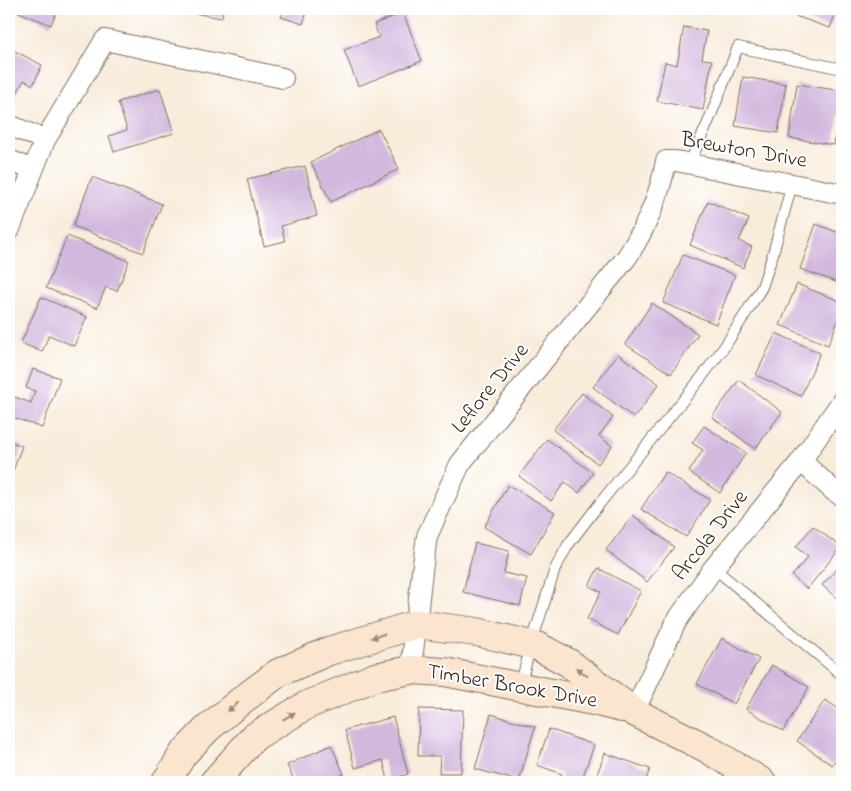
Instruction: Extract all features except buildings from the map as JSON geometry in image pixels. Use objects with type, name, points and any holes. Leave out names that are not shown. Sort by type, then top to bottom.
[{"type":"street","points":[[9,231],[45,140],[105,40],[283,78]]},
{"type":"street","points":[[9,125],[45,140]]},
{"type":"street","points":[[9,160],[33,170]]},
{"type":"street","name":"Brewton Drive","points":[[666,161],[842,194]]},
{"type":"street","name":"Leflore Drive","points":[[411,670],[427,536],[460,464],[627,257],[640,236],[664,176],[666,161]]},
{"type":"street","name":"Arcola Drive","points":[[634,712],[676,622],[714,568],[801,461],[842,401]]},
{"type":"street","points":[[801,461],[842,496]]},
{"type":"street","name":"Timber Brook Drive","points":[[166,782],[183,754],[207,729],[278,674],[329,651],[417,624],[477,632],[531,645],[569,663],[634,712],[706,748],[762,782]]},
{"type":"street","name":"Timber Brook Drive","points":[[214,782],[254,737],[307,705],[375,677],[411,670],[444,672],[593,701],[634,712]]},
{"type":"lane","points":[[689,164],[707,125],[738,47],[842,69]]},
{"type":"lane","points":[[520,687],[555,569],[568,545],[600,503],[666,423],[725,346],[762,287],[792,184]]},
{"type":"lane","points":[[714,568],[842,675]]}]
